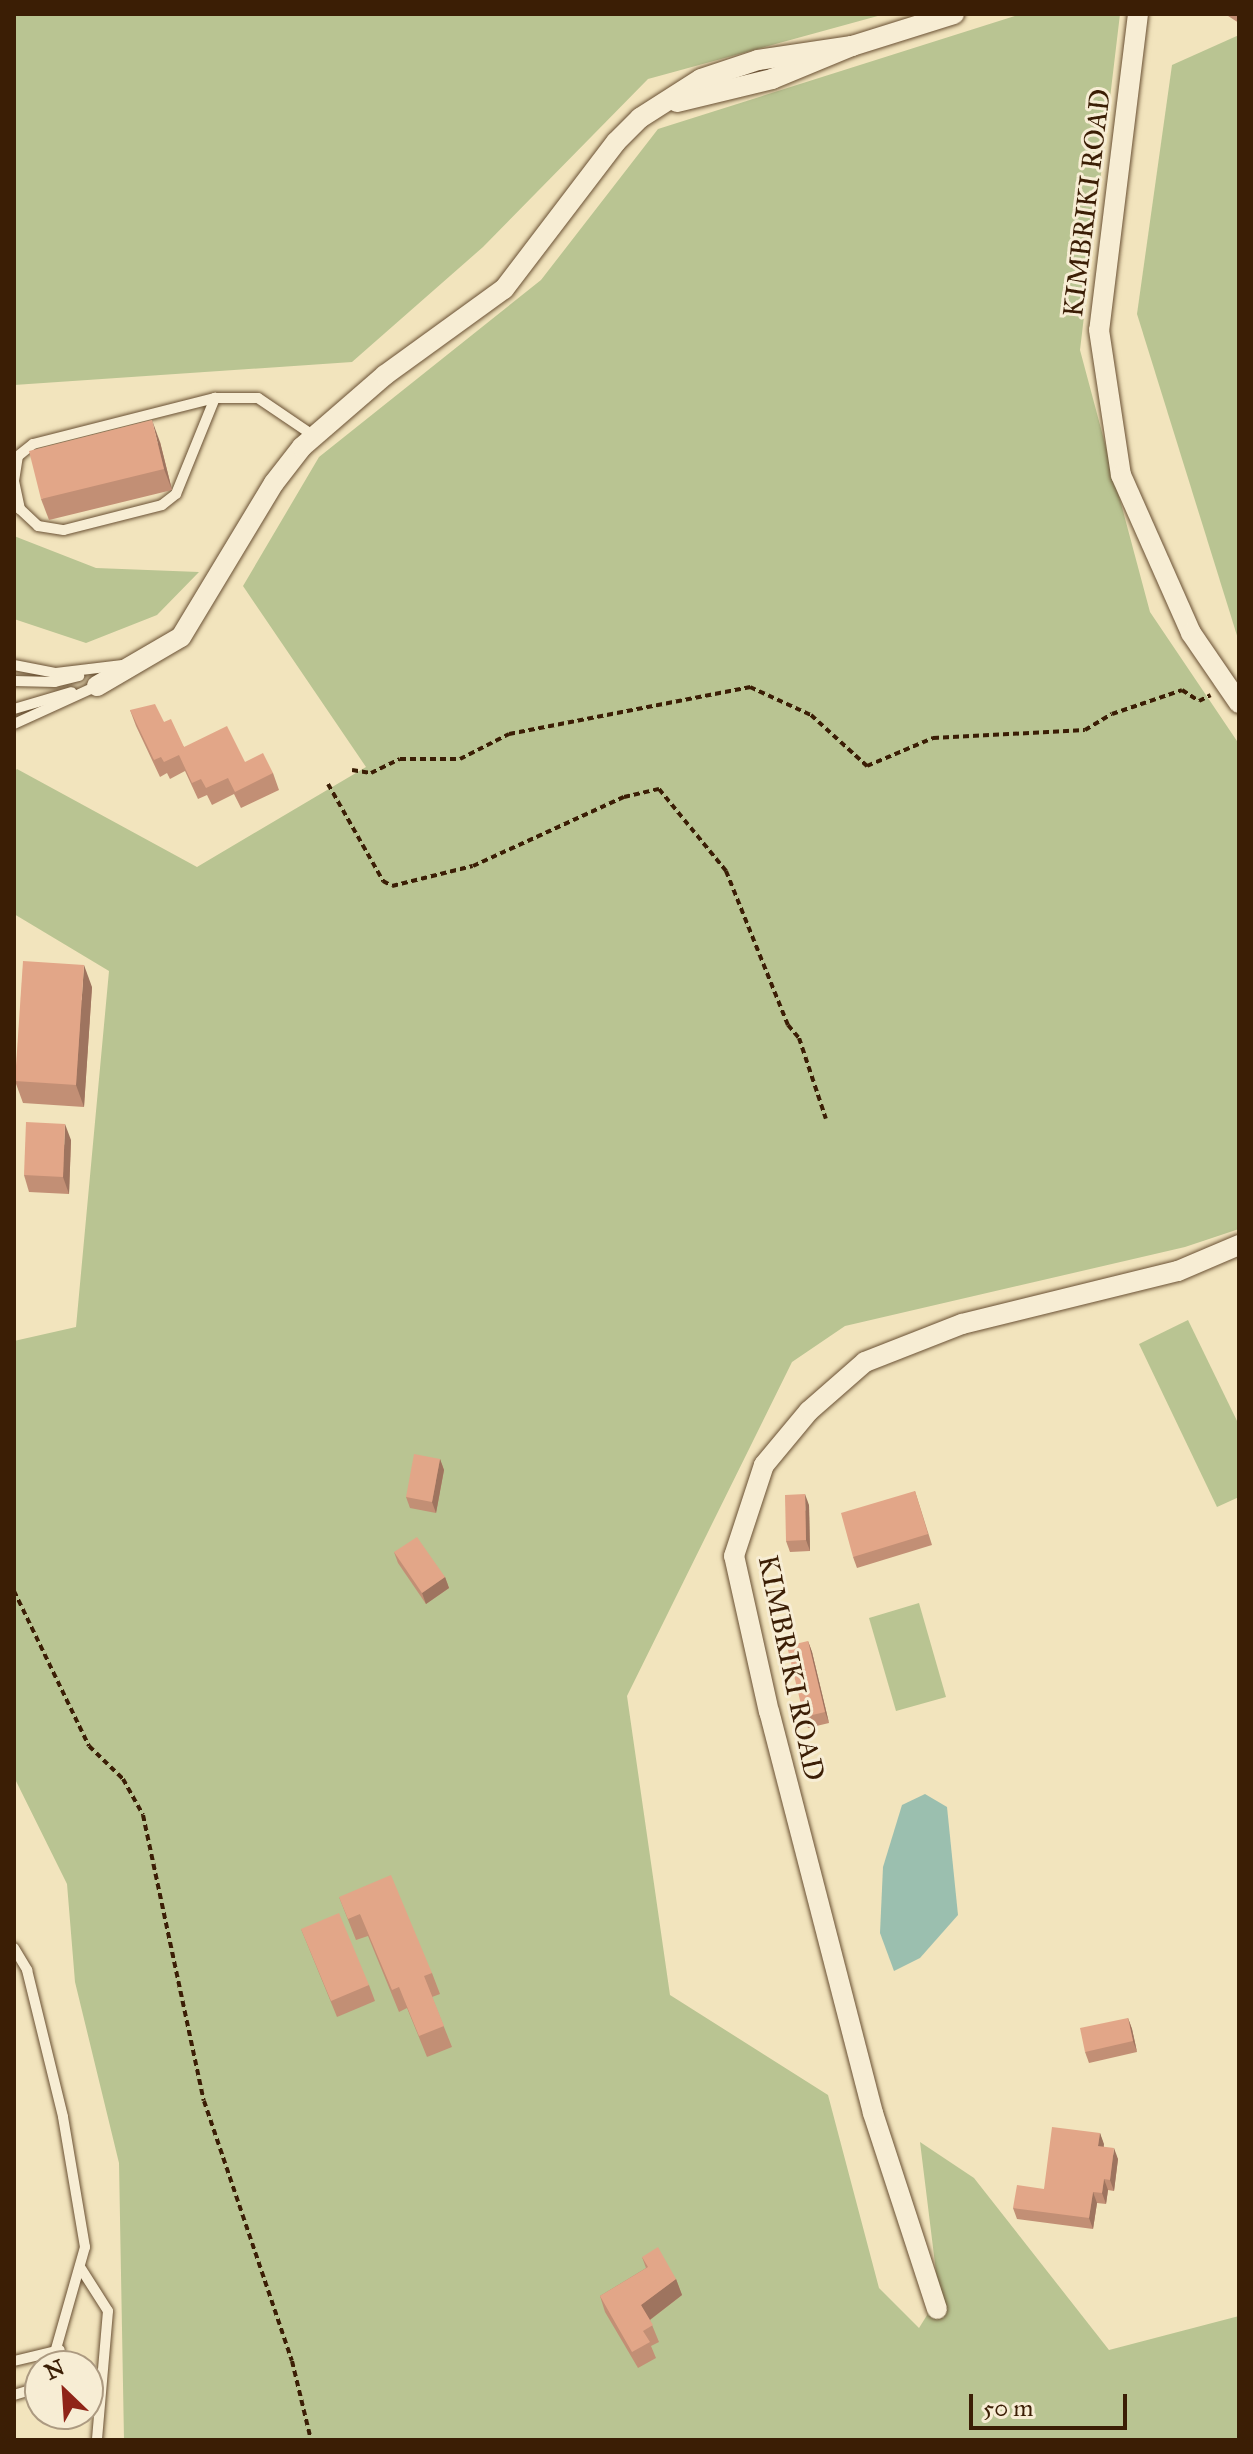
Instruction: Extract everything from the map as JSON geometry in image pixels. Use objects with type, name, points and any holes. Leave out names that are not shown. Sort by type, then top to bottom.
[{"type":"street","points":[[97,686],[181,637],[274,483],[314,436],[385,375],[504,289],[616,142],[640,118],[666,98],[715,74],[758,60],[852,46],[954,14]]},
{"type":"street","name":"KIMBRIKI ROAD","points":[[1138,14],[1099,330],[1121,475],[1191,633],[1233,695]]},
{"type":"street","name":"KIMBRIKI ROAD","points":[[937,2309],[873,2113],[769,1712],[734,1556],[764,1465],[809,1411],[865,1362],[962,1324],[1178,1271],[1239,1245]]},
{"type":"lane","points":[[215,398],[176,494],[162,505],[64,530],[38,526],[20,509],[14,481],[18,456],[33,444],[215,398],[258,398],[314,436]]},
{"type":"lane","points":[[14,681],[55,682],[144,661]]},
{"type":"lane","points":[[14,665],[56,673],[108,668]]},
{"type":"lane","points":[[14,709],[97,686]]},
{"type":"lane","points":[[14,724],[97,686]]},
{"type":"lane","points":[[14,1948],[27,1970],[73,2161],[85,2247],[60,2350]]},
{"type":"lane","points":[[80,2267],[108,2311],[97,2440]]},
{"type":"path","points":[[352,770],[371,773],[400,759],[460,759],[509,734],[750,687],[811,715],[867,766],[933,738],[1085,730],[1112,714],[1182,690],[1199,701],[1233,695]]},
{"type":"path","points":[[328,784],[383,881],[392,886],[473,866],[624,797],[659,789],[677,804],[726,871],[788,1025],[799,1038],[826,1119]]},
{"type":"path","points":[[14,1591],[89,1746],[123,1779],[143,1815],[204,2101],[292,2361],[311,2440]]},
{"type":"green space","points":[[14,14],[885,14],[648,79],[483,247],[352,362],[14,385]]},
{"type":"green space","points":[[1021,14],[1120,14],[1080,350],[1150,612],[1239,744],[1239,1229],[1185,1247],[845,1326],[792,1362],[627,1696],[670,1995],[828,2095],[879,2288],[919,2328],[939,2296],[920,2142],[974,2178],[1109,2350],[1239,2316],[1239,2440],[124,2440],[119,2163],[75,1982],[67,1884],[14,1777],[14,1341],[76,1327],[109,971],[14,914],[14,772],[17,769],[197,867],[366,767],[243,586],[319,457],[541,280],[658,129]]},
{"type":"green space","points":[[1239,35],[1239,642],[1137,314],[1172,65]]},
{"type":"green space","points":[[14,536],[96,568],[199,572],[157,615],[86,643],[14,619]]},
{"type":"green space","points":[[1188,1320],[1239,1425],[1239,1497],[1217,1507],[1139,1344]]},
{"type":"green space","points":[[919,1603],[946,1697],[896,1711],[869,1618]]},
{"type":"shaded area","points":[[925,1794],[947,1807],[958,1915],[920,1958],[894,1971],[880,1933],[883,1867],[902,1805]]},
{"type":"building","points":[[152,420],[164,469],[41,499],[29,451]]},
{"type":"building","points":[[155,704],[164,722],[171,719],[184,747],[227,726],[245,762],[263,753],[273,773],[235,792],[228,778],[206,788],[201,779],[192,783],[179,755],[164,762],[161,757],[154,760],[130,710]]},
{"type":"building","points":[[23,961],[84,965],[76,1085],[15,1081]]},
{"type":"building","points":[[26,1122],[65,1124],[63,1177],[24,1175]]},
{"type":"building","points":[[414,1454],[440,1459],[432,1502],[406,1497]]},
{"type":"building","points":[[915,1491],[928,1534],[853,1557],[841,1513]]},
{"type":"building","points":[[805,1494],[806,1540],[786,1541],[785,1495]]},
{"type":"building","points":[[417,1537],[445,1577],[422,1593],[394,1552]]},
{"type":"building","points":[[808,1641],[825,1712],[804,1717],[787,1646]]},
{"type":"building","points":[[391,1875],[432,1973],[424,1976],[444,2026],[419,2036],[399,1987],[392,1990],[360,1914],[348,1919],[339,1897]]},
{"type":"building","points":[[339,1913],[369,1985],[331,2001],[301,1929]]},
{"type":"building","points":[[1128,2018],[1133,2041],[1085,2052],[1080,2028]]},
{"type":"building","points":[[1052,2127],[1100,2133],[1098,2146],[1114,2148],[1110,2180],[1104,2179],[1102,2193],[1093,2192],[1089,2218],[1013,2208],[1017,2185],[1044,2189]]},
{"type":"building","points":[[658,2247],[676,2279],[641,2305],[653,2325],[643,2331],[650,2342],[632,2352],[600,2296],[648,2267],[642,2257]]}]
